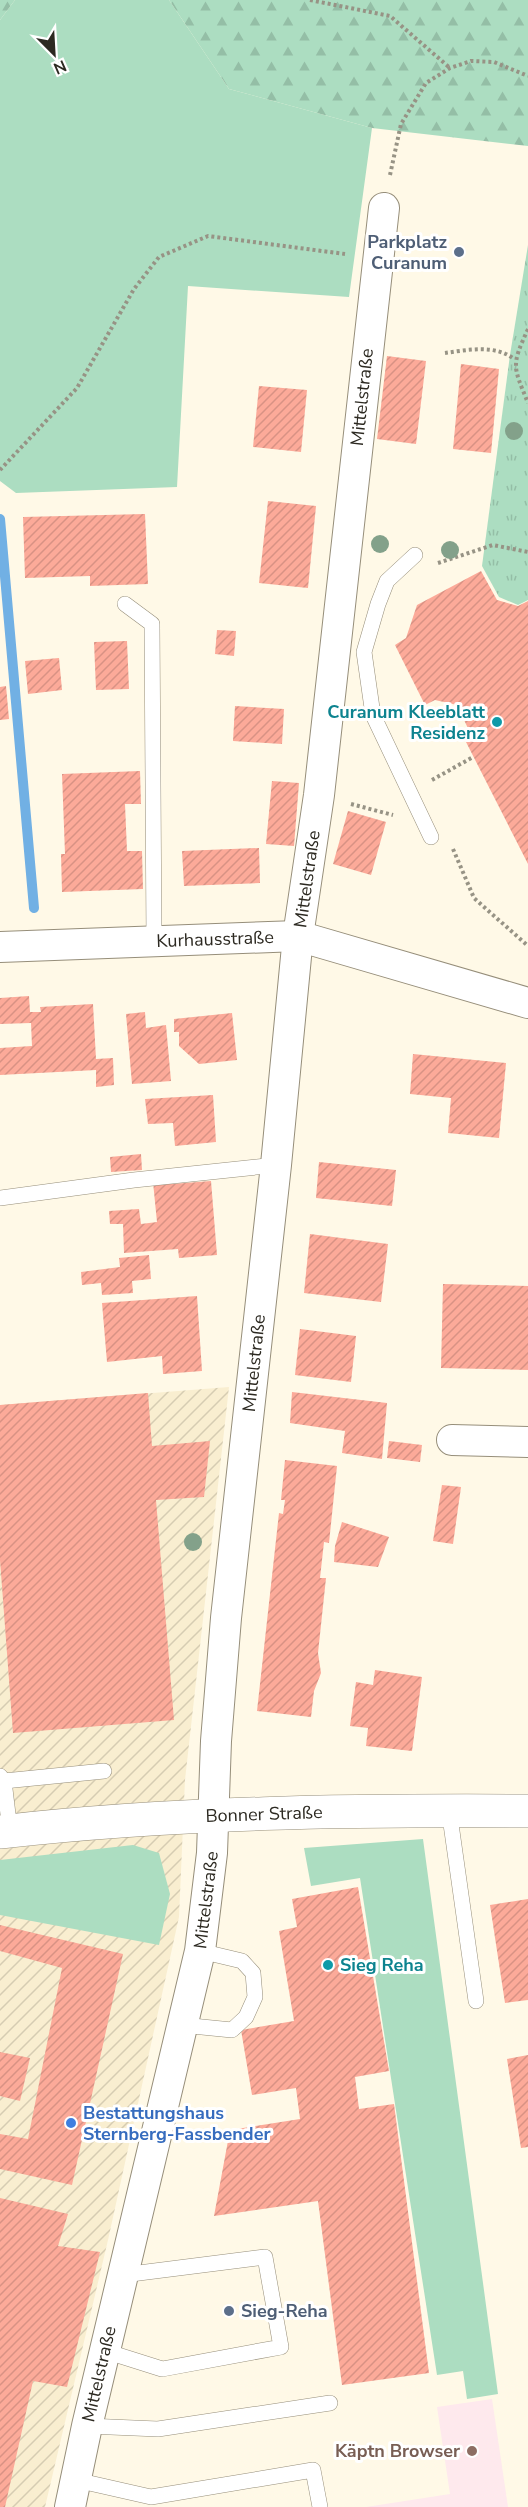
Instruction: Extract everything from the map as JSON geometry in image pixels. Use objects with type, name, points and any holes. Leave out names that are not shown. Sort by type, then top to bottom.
[{"type":"main road","name":"Bonner Straße","points":[[5,1831],[116,1821],[214,1816],[449,1810],[528,1811]]},
{"type":"street","name":"Mittelstraße","points":[[73,2494],[87,2426],[200,1950],[209,1886],[216,1741],[226,1618],[276,1165],[298,936],[319,795],[384,208]]},
{"type":"street","name":"Kurhausstraße","points":[[0,947],[298,936],[528,1003]]},
{"type":"street","points":[[452,1440],[528,1442]]},
{"type":"lane","points":[[415,555],[387,581],[364,652],[373,716],[431,837]]},
{"type":"lane","points":[[125,604],[152,624],[153,941]]},
{"type":"lane","points":[[0,1198],[134,1180],[276,1165]]},
{"type":"lane","points":[[5,1831],[2,1778],[104,1771]]},
{"type":"lane","points":[[449,1810],[476,2001]]},
{"type":"lane","points":[[182,2025],[232,2030],[246,2017],[255,1997],[253,1973],[242,1961],[200,1950]]},
{"type":"lane","points":[[105,2351],[162,2369],[281,2347],[265,2257],[123,2275]]},
{"type":"lane","points":[[87,2426],[158,2429],[330,2403]]},
{"type":"lane","points":[[73,2494],[151,2497],[313,2470],[320,2507]]},
{"type":"path","points":[[310,0],[390,16],[450,68]]},
{"type":"path","points":[[384,208],[401,124],[426,83],[450,68],[471,61],[494,62],[528,76]]},
{"type":"path","points":[[0,470],[77,388],[134,289],[159,257],[208,236],[378,258]]},
{"type":"path","points":[[528,329],[514,359],[515,372],[528,403]]},
{"type":"path","points":[[445,353],[483,349],[510,355],[514,359]]},
{"type":"path","points":[[437,564],[493,545],[528,552]]},
{"type":"path","points":[[319,795],[390,816],[473,757]]},
{"type":"path","points":[[449,841],[474,898],[528,946]]},
{"type":"shaded area","points":[[229,1387],[185,1780],[179,1917],[108,2240],[45,2507],[0,2507],[0,1405]]},
{"type":"shaded area","name":"Käptn Browser","points":[[492,2399],[508,2507],[366,2507],[450,2494],[437,2407]]},
{"type":"green space","points":[[0,0],[15,0],[0,20]]},
{"type":"green space","points":[[15,0],[169,0],[229,89],[372,128],[349,297],[188,286],[177,487],[16,493],[0,481],[0,20]]},
{"type":"green space","points":[[169,0],[528,0],[528,146],[372,128],[229,89]]},
{"type":"green space","points":[[528,245],[528,600],[518,605],[499,597],[482,566],[510,355]]},
{"type":"green space","points":[[423,1839],[498,2394],[467,2399],[463,2371],[437,2375],[360,1878],[311,1886],[304,1848]]},
{"type":"green space","points":[[133,1845],[159,1853],[170,1894],[159,1945],[0,1915],[0,1860]]},
{"type":"building","points":[[387,356],[426,361],[416,444],[377,439]]},
{"type":"building","points":[[461,364],[499,369],[491,453],[453,449]]},
{"type":"building","points":[[259,386],[307,390],[301,452],[253,447]]},
{"type":"building","points":[[268,501],[316,506],[308,588],[259,583]]},
{"type":"building","points":[[145,514],[148,584],[90,586],[90,576],[25,578],[23,517]]},
{"type":"building","name":"Curanum Kleeblatt Residenz","points":[[481,571],[497,600],[518,606],[528,601],[528,864],[466,742],[473,739],[457,705],[435,700],[425,705],[395,645],[406,638],[417,605]]},
{"type":"building","points":[[217,630],[236,631],[234,656],[215,654]]},
{"type":"building","points":[[127,641],[129,689],[96,690],[94,642]]},
{"type":"building","points":[[59,658],[62,690],[28,694],[25,661]]},
{"type":"building","points":[[6,686],[9,719],[0,720],[0,687]]},
{"type":"building","points":[[235,706],[284,709],[282,744],[233,741]]},
{"type":"building","points":[[140,771],[141,804],[125,804],[127,851],[142,851],[143,889],[62,892],[61,854],[65,854],[62,774]]},
{"type":"building","points":[[272,781],[299,783],[294,846],[266,844]]},
{"type":"building","points":[[348,811],[386,822],[371,875],[333,864]]},
{"type":"building","points":[[259,848],[260,883],[184,886],[182,851]]},
{"type":"building","points":[[29,996],[30,1012],[41,1012],[40,1007],[93,1004],[96,1059],[113,1058],[114,1085],[96,1087],[96,1070],[0,1075],[0,1048],[32,1046],[31,1023],[0,1024],[0,998]]},
{"type":"building","points":[[145,1012],[146,1028],[166,1025],[171,1081],[132,1084],[126,1014]]},
{"type":"building","points":[[232,1013],[237,1060],[199,1064],[179,1046],[179,1032],[174,1032],[174,1019]]},
{"type":"building","points":[[413,1054],[506,1063],[499,1138],[448,1133],[451,1098],[410,1094]]},
{"type":"building","points":[[213,1095],[216,1142],[175,1146],[173,1123],[148,1124],[145,1099]]},
{"type":"building","points":[[141,1154],[142,1170],[111,1172],[110,1157]]},
{"type":"building","points":[[319,1162],[396,1170],[392,1206],[316,1198]]},
{"type":"building","points":[[172,1180],[172,1184],[211,1181],[217,1255],[179,1258],[178,1249],[124,1253],[123,1224],[110,1224],[109,1211],[139,1209],[141,1224],[157,1222],[153,1182]]},
{"type":"building","points":[[310,1234],[388,1244],[381,1302],[304,1293]]},
{"type":"building","points":[[149,1255],[151,1279],[132,1281],[133,1293],[102,1295],[101,1283],[82,1285],[81,1272],[120,1267],[119,1258]]},
{"type":"building","points":[[443,1284],[528,1286],[528,1370],[441,1368]]},
{"type":"building","points":[[197,1296],[202,1371],[163,1374],[162,1356],[107,1362],[102,1303]]},
{"type":"building","points":[[300,1329],[356,1336],[351,1382],[295,1375]]},
{"type":"building","points":[[292,1392],[387,1403],[382,1459],[342,1453],[345,1431],[290,1423]]},
{"type":"building","points":[[148,1393],[152,1446],[210,1441],[204,1497],[156,1500],[174,1720],[13,1733],[0,1560],[0,1405]]},
{"type":"building","points":[[389,1441],[422,1445],[420,1462],[387,1458]]},
{"type":"building","points":[[285,1460],[337,1466],[329,1543],[324,1542],[320,1578],[326,1578],[318,1653],[321,1673],[314,1691],[311,1717],[257,1711],[279,1513],[283,1514],[285,1500],[281,1500]]},
{"type":"building","points":[[442,1485],[461,1487],[453,1544],[433,1541]]},
{"type":"building","points":[[342,1522],[389,1537],[378,1567],[334,1562],[335,1546]]},
{"type":"building","points":[[375,1670],[422,1677],[412,1751],[366,1746],[368,1728],[350,1726],[356,1682],[373,1685]]},
{"type":"building","points":[[358,1887],[389,2071],[355,2077],[359,2109],[394,2104],[429,2373],[342,2385],[318,2201],[214,2216],[230,2130],[300,2119],[296,2088],[252,2095],[241,2030],[294,2021],[279,1931],[297,1927],[292,1899]]},
{"type":"building","points":[[528,1899],[528,2000],[505,2003],[490,1905]]},
{"type":"building","points":[[0,1925],[123,1954],[72,2185],[0,2169],[0,2134],[28,2139],[62,1968],[0,1951]]},
{"type":"building","points":[[0,2052],[30,2058],[20,2101],[0,2096]]},
{"type":"building","points":[[528,2055],[528,2147],[521,2148],[507,2059]]},
{"type":"building","points":[[0,2198],[68,2214],[58,2246],[100,2252],[67,2387],[33,2381],[5,2507],[0,2507]]},
{"type":"waterway","points":[[0,519],[34,908]]},
{"type":"place","name":"Parkplatz Curanum","points":[[459,252]]},
{"type":"place","name":"Curanum Kleeblatt Residenz","points":[[497,722]]},
{"type":"place","name":"Sieg Reha","points":[[328,1965]]},
{"type":"place","name":"Bestattungshaus Sternberg-Fassbender","points":[[71,2123]]},
{"type":"place","name":"Sieg-Reha","points":[[229,2311]]},
{"type":"place","name":"Käptn Browser","points":[[472,2451]]}]
